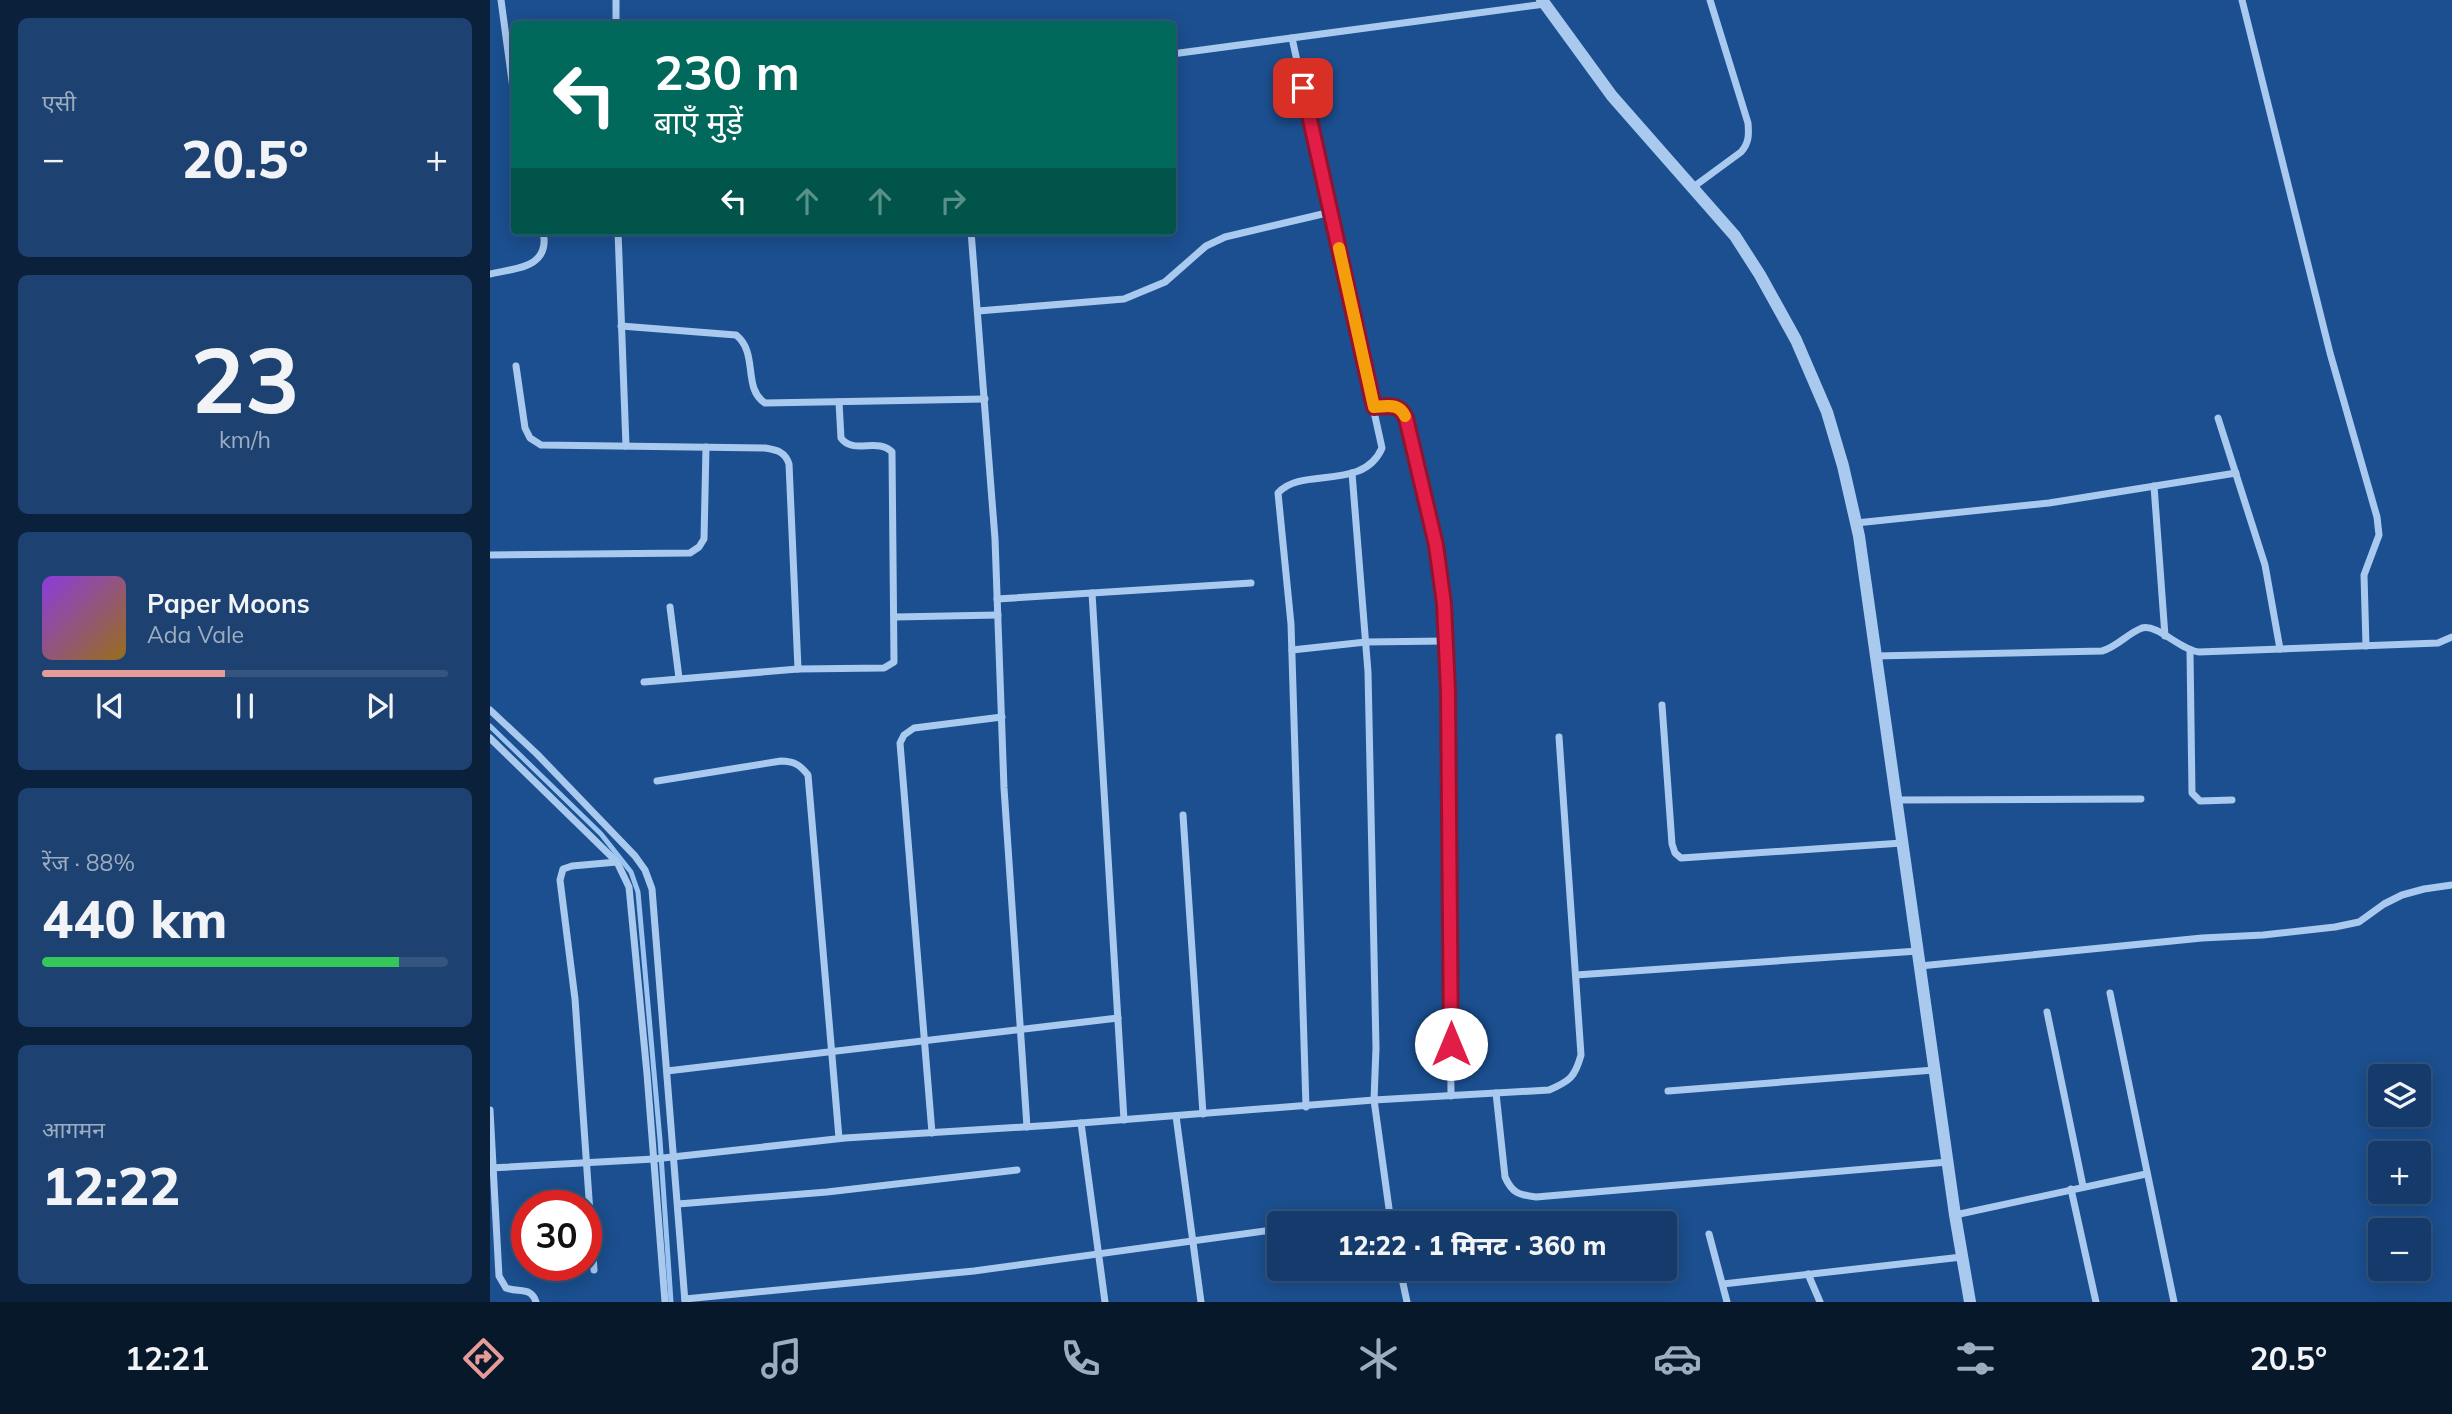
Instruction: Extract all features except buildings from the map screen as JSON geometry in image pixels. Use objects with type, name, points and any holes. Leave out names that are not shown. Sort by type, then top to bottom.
[{"type":"street","points":[[501,0],[511,74]]},
{"type":"street","points":[[616,0],[616,21]]},
{"type":"street","points":[[1692,188],[1741,152],[1747,146],[1749,136],[1748,123],[1710,0]]},
{"type":"street","points":[[2242,0],[2330,352],[2377,517],[2379,535],[2364,575],[2366,646]]},
{"type":"street","points":[[1176,53],[1543,2],[1612,96],[1735,236],[1760,275],[1796,340],[1827,412],[1856,523],[1955,1215],[1970,1302]]},
{"type":"street","points":[[1292,38],[1382,449],[1379,457],[1370,465],[1353,474],[1290,484],[1278,493],[1292,650],[1306,1107]]},
{"type":"street","points":[[978,311],[1124,299],[1165,282],[1206,246],[1225,237],[1331,212]]},
{"type":"street","points":[[490,274],[529,265],[539,258],[543,249],[543,235]]},
{"type":"street","points":[[618,235],[626,446]]},
{"type":"street","points":[[971,235],[985,400],[1027,1127]]},
{"type":"street","points":[[621,326],[736,335],[747,348],[753,386],[758,399],[765,402],[985,400]]},
{"type":"street","points":[[516,366],[525,428],[530,438],[541,445],[765,448],[779,451],[787,457],[798,669]]},
{"type":"street","points":[[644,682],[798,669],[884,668],[892,665],[896,658],[892,452],[883,445],[850,446],[844,443],[840,432],[839,402]]},
{"type":"street","points":[[1374,407],[1396,406],[1402,409],[1406,418],[1436,545],[1444,604],[1451,887],[1451,1096]]},
{"type":"street","points":[[2218,418],[2264,565],[2280,649]]},
{"type":"street","points":[[490,555],[690,553],[699,548],[704,539],[706,447]]},
{"type":"street","points":[[1856,523],[2049,503],[2236,473]]},
{"type":"street","points":[[1353,474],[1366,642],[1376,1048],[1374,1100],[1389,1211]]},
{"type":"street","points":[[2154,486],[2165,636]]},
{"type":"street","points":[[997,599],[1251,583]]},
{"type":"street","points":[[1092,593],[1124,1120]]},
{"type":"street","points":[[670,607],[679,678]]},
{"type":"street","points":[[895,617],[998,615]]},
{"type":"street","points":[[1876,656],[2102,650],[2112,647],[2142,628],[2156,630],[2190,652],[2438,643],[2452,636]]},
{"type":"street","points":[[1292,650],[1366,642],[1446,641]]},
{"type":"street","points":[[2190,652],[2192,793],[2200,801],[2232,800]]},
{"type":"street","points":[[1662,705],[1672,844],[1675,853],[1681,858],[1902,843]]},
{"type":"street","points":[[490,710],[537,754],[635,856],[645,870],[652,889],[667,1071],[663,1158],[665,1302]]},
{"type":"street","points":[[932,1133],[900,743],[904,735],[914,727],[1002,717]]},
{"type":"street","points":[[492,1168],[663,1158],[839,1139],[1549,1090],[1566,1083],[1576,1072],[1581,1055],[1559,737]]},
{"type":"street","points":[[490,738],[617,862],[625,874],[631,898],[663,1158],[678,1204],[685,1301],[974,1271],[1267,1231]]},
{"type":"street","points":[[657,781],[780,761],[791,761],[801,766],[808,775],[839,1139]]},
{"type":"street","points":[[1896,800],[2141,799]]},
{"type":"street","points":[[1183,816],[1203,1114]]},
{"type":"street","points":[[590,1190],[575,999],[560,874],[563,869],[572,866],[617,862]]},
{"type":"street","points":[[1920,966],[2335,927],[2359,922],[2402,895],[2452,885]]},
{"type":"street","points":[[1576,975],[1918,951]]},
{"type":"street","points":[[2110,993],[2174,1302]]},
{"type":"street","points":[[2048,1013],[2083,1186]]},
{"type":"street","points":[[667,1071],[1118,1018]]},
{"type":"street","points":[[1668,1091],[1934,1069]]},
{"type":"street","points":[[1496,1093],[1505,1177],[1509,1188],[1518,1195],[1536,1197],[1948,1162]]},
{"type":"street","points":[[490,1110],[500,1283],[511,1290],[527,1290],[536,1302]]},
{"type":"street","points":[[1176,1116],[1201,1302]]},
{"type":"street","points":[[1082,1123],[1105,1302]]},
{"type":"street","points":[[678,1204],[827,1192],[1017,1170]]},
{"type":"street","points":[[1955,1215],[2146,1174]]},
{"type":"street","points":[[2071,1189],[2096,1302]]},
{"type":"street","points":[[1709,1234],[1727,1302]]},
{"type":"street","points":[[1723,1284],[1962,1257]]},
{"type":"street","points":[[1808,1274],[1820,1302]]},
{"type":"street","points":[[1403,1281],[1407,1302]]},
{"type":"waterway","points":[[490,726],[601,834],[631,872],[638,892],[671,1302]]},
{"type":"slow traffic","points":[[1339,248],[1374,407],[1396,406],[1402,409],[1405,416]]},
{"type":"route","points":[[1303,88],[1374,407],[1396,406],[1402,409],[1436,545],[1444,604],[1448,691],[1451,1044]]}]
